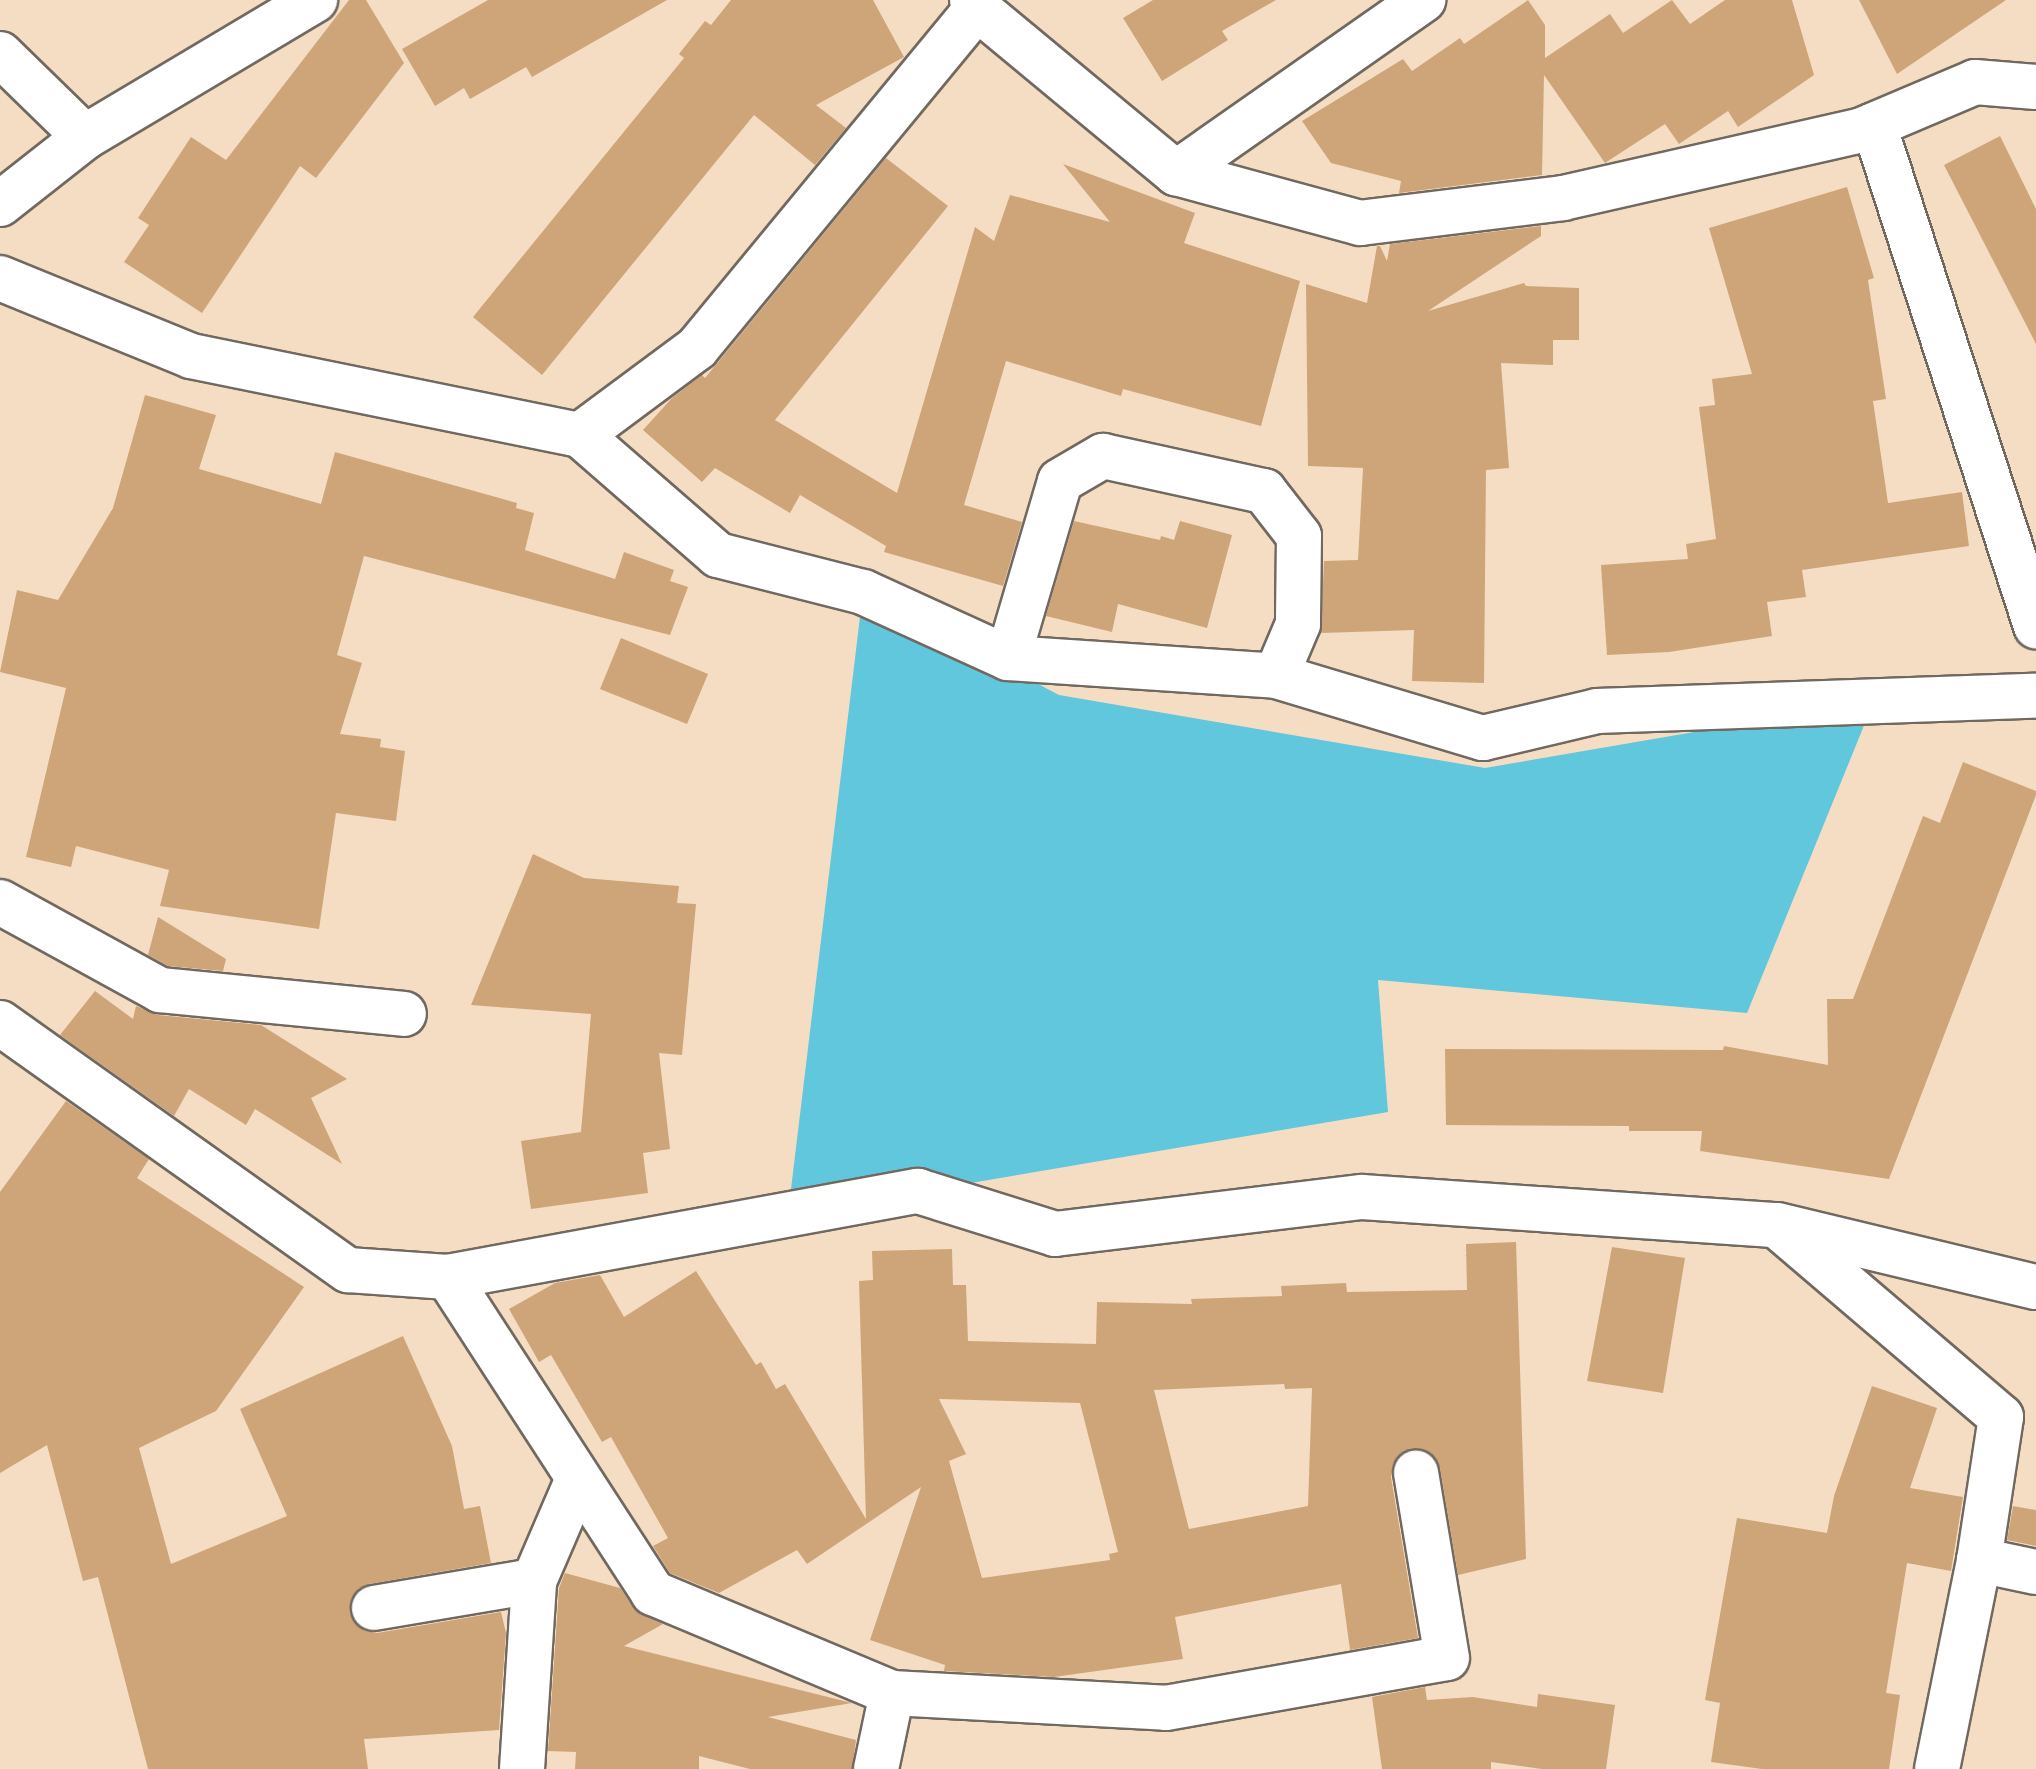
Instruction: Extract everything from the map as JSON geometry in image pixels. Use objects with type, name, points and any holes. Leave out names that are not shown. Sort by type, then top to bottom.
[{"type":"street","points":[[0,204],[85,137],[315,0]]},
{"type":"street","points":[[1176,173],[1423,0]]},
{"type":"street","points":[[580,435],[697,348],[974,4],[1176,173],[1360,223],[1563,198],[1874,125],[1975,82],[2036,87]]},
{"type":"street","points":[[0,54],[85,137]]},
{"type":"street","points":[[1874,125],[2036,626]]},
{"type":"street","points":[[0,278],[191,356],[580,435],[718,555],[863,592],[1008,658],[1276,676],[1483,738],[1597,711],[2036,696]]},
{"type":"street","points":[[1008,658],[1060,481],[1103,456],[1264,491],[1273,502],[1299,536],[1298,624],[1276,676]]},
{"type":"street","points":[[0,902],[160,990],[404,1014]]},
{"type":"street","points":[[0,1023],[348,1270],[448,1277],[918,1191],[1055,1234],[1362,1197],[1777,1225],[2036,1287]]},
{"type":"street","points":[[1777,1225],[2001,1417],[1979,1560],[1937,1769]]},
{"type":"street","points":[[448,1277],[653,1593],[892,1693],[1166,1708],[1447,1658],[1416,1473]]},
{"type":"street","points":[[522,1769],[534,1581],[578,1479]]},
{"type":"street","points":[[1979,1560],[2036,1572]]},
{"type":"street","points":[[374,1608],[534,1581]]},
{"type":"street","points":[[876,1769],[892,1693]]},
{"type":"water","points":[[863,592],[1059,695],[1485,768],[1874,701],[1747,1013],[1378,980],[1388,1112],[788,1214]]},
{"type":"building","points":[[349,0],[366,0],[404,63],[316,178],[300,166],[202,313],[124,262],[149,225],[138,218],[191,137],[226,160]]},
{"type":"building","points":[[488,0],[667,0],[532,77],[526,67],[470,99],[464,88],[435,106],[402,49]]},
{"type":"building","points":[[731,0],[873,0],[904,57],[816,105],[846,128],[815,165],[754,115],[542,375],[473,317],[684,58],[679,54],[705,21],[711,25]]},
{"type":"building","points":[[1153,0],[1276,0],[1222,31],[1228,40],[1162,81],[1123,18]]},
{"type":"building","points":[[1528,0],[1545,25],[1545,58],[1610,14],[1623,33],[1672,0],[1690,24],[1725,0],[1792,0],[1814,75],[1738,127],[1728,111],[1679,144],[1665,124],[1605,163],[1544,75],[1542,175],[1399,193],[1401,181],[1331,163],[1302,121],[1403,59],[1412,71],[1460,38],[1464,44]]},
{"type":"building","points":[[1859,0],[2006,0],[1897,74]]},
{"type":"building","points":[[2000,136],[2036,209],[2036,344],[1944,165]]},
{"type":"building","points":[[886,158],[948,206],[775,420],[897,493],[975,227],[994,241],[1010,195],[1110,222],[1063,164],[1195,213],[1184,243],[1300,281],[1261,426],[1123,389],[1121,396],[1006,361],[964,505],[1022,522],[1003,586],[884,552],[886,546],[800,495],[790,513],[715,468],[702,482],[643,430],[672,398],[702,375],[705,378]]},
{"type":"building","points":[[1847,187],[1874,278],[1868,280],[1886,399],[1873,401],[1888,503],[1962,492],[1969,546],[1802,570],[1806,597],[1767,602],[1772,636],[1669,652],[1607,655],[1601,565],[1688,559],[1686,544],[1716,539],[1699,407],[1715,405],[1712,379],[1752,374],[1709,228]]},
{"type":"building","points":[[1541,226],[1541,236],[1428,311],[1524,283],[1526,286],[1579,288],[1579,340],[1553,340],[1553,365],[1501,363],[1509,468],[1486,470],[1484,683],[1412,681],[1414,630],[1321,633],[1324,561],[1358,560],[1363,468],[1308,466],[1306,284],[1367,303],[1377,246],[1380,246],[1387,261],[1390,244]]},
{"type":"building","points":[[145,395],[216,415],[199,469],[321,504],[335,452],[517,503],[516,508],[534,513],[525,550],[615,579],[624,552],[674,570],[670,581],[688,587],[670,635],[364,556],[337,655],[362,663],[340,734],[381,739],[380,747],[405,751],[396,821],[336,813],[319,929],[160,906],[169,870],[76,846],[71,867],[26,857],[66,688],[0,672],[17,590],[58,600],[113,508]]},
{"type":"building","points":[[1074,521],[1160,540],[1161,536],[1174,540],[1180,521],[1232,535],[1207,628],[1118,604],[1112,632],[1046,616]]},
{"type":"building","points":[[621,638],[708,674],[687,724],[600,689]]},
{"type":"building","points":[[1963,762],[2036,791],[2036,795],[1889,1179],[1700,1151],[1702,1131],[1629,1131],[1629,1126],[1446,1125],[1445,1049],[1723,1050],[1724,1046],[1828,1065],[1827,999],[1853,999],[1923,816],[1940,823]]},
{"type":"building","points":[[533,854],[584,878],[679,886],[677,903],[696,904],[682,1055],[659,1053],[670,1149],[643,1153],[648,1193],[531,1209],[521,1141],[581,1132],[591,1014],[471,1005]]},
{"type":"building","points":[[158,917],[226,959],[223,971],[168,966],[148,955]]},
{"type":"building","points":[[95,991],[133,1019],[136,1006],[158,1015],[261,1025],[347,1079],[311,1098],[342,1164],[255,1109],[246,1125],[189,1089],[174,1116],[60,1035]]},
{"type":"building","points":[[66,1101],[149,1159],[137,1178],[304,1287],[216,1411],[139,1448],[171,1564],[287,1516],[240,1409],[403,1336],[452,1446],[464,1509],[480,1506],[491,1563],[369,1584],[358,1589],[351,1599],[350,1613],[355,1624],[365,1631],[377,1633],[501,1612],[506,1633],[499,1730],[364,1739],[368,1769],[148,1769],[98,1577],[83,1581],[47,1445],[0,1473],[0,1192]]},
{"type":"building","points":[[1516,1242],[1526,1559],[1458,1575],[1440,1468],[1435,1457],[1425,1450],[1411,1449],[1400,1454],[1393,1464],[1391,1477],[1418,1638],[1350,1650],[1341,1584],[1175,1617],[1183,1659],[1054,1677],[944,1671],[945,1665],[870,1640],[921,1487],[807,1564],[797,1550],[719,1593],[670,1573],[653,1546],[668,1538],[611,1437],[602,1442],[551,1355],[539,1362],[509,1309],[555,1283],[600,1275],[624,1317],[696,1271],[756,1365],[761,1362],[776,1389],[785,1384],[866,1519],[859,1281],[873,1280],[872,1251],[952,1249],[953,1285],[966,1285],[968,1341],[1096,1344],[1097,1302],[1192,1304],[1191,1299],[1282,1296],[1281,1286],[1346,1283],[1347,1292],[1467,1290],[1466,1244]],"holes":[[[1284,1384],[1285,1389],[1312,1388],[1308,1506],[1189,1529],[1154,1390]],[[939,1399],[1080,1403],[1118,1552],[1109,1554],[1110,1560],[982,1578],[949,1461],[966,1454]]]},
{"type":"building","points":[[1612,1247],[1685,1258],[1663,1393],[1587,1381]]},
{"type":"building","points":[[1872,1386],[1937,1408],[1910,1488],[1963,1497],[1951,1571],[1907,1563],[1886,1693],[1900,1695],[1889,1769],[1762,1769],[1711,1762],[1720,1703],[1705,1700],[1737,1518],[1827,1533],[1834,1496]]},
{"type":"building","points":[[2013,1506],[2036,1510],[2036,1546],[2007,1540]]},
{"type":"building","points":[[565,1573],[620,1588],[633,1607],[663,1624],[624,1646],[852,1703],[768,1717],[856,1740],[852,1769],[750,1769],[699,1756],[699,1769],[575,1769],[576,1752],[548,1751],[559,1588]]},
{"type":"building","points":[[1425,1687],[1427,1700],[1473,1697],[1537,1707],[1538,1694],[1615,1705],[1606,1769],[1542,1769],[1491,1762],[1491,1769],[1382,1769],[1372,1697]]}]
